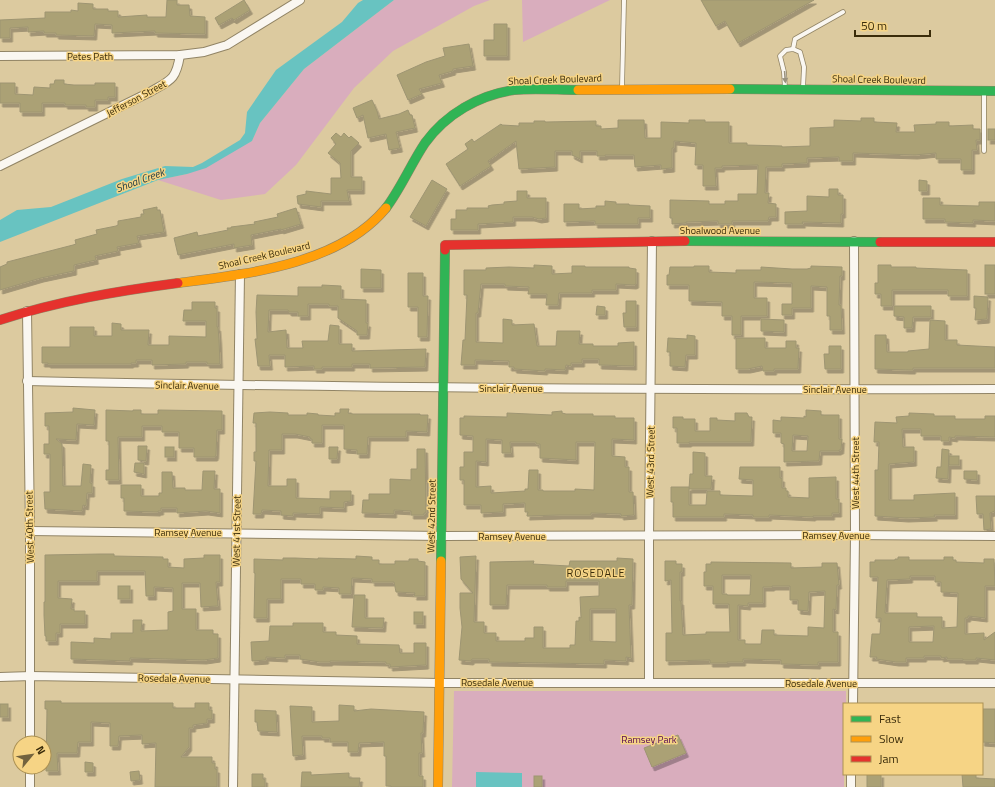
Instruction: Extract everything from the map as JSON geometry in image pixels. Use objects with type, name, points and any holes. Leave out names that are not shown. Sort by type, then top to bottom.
[{"type":"street","points":[[180,56],[204,52],[228,45],[300,0]]},
{"type":"street","name":"Petes Path","points":[[0,56],[180,56]]},
{"type":"street","name":"Jefferson Street","points":[[0,166],[166,83],[174,77],[178,70],[180,56]]},
{"type":"street","name":"Shoal Creek Boulevard","points":[[0,320],[27,311],[108,293],[240,274],[309,258],[350,239],[362,231],[385,211],[393,201],[425,144],[455,113],[479,100],[500,93],[515,90],[622,89],[995,91]]},
{"type":"street","name":"Shoalwood Avenue","points":[[446,245],[652,241],[995,242]]},
{"type":"street","name":"West 43rd Street","points":[[649,682],[652,241]]},
{"type":"street","name":"West 44th Street","points":[[853,703],[855,535],[854,241]]},
{"type":"street","name":"West 42nd Street","points":[[438,787],[446,245]]},
{"type":"street","name":"West 41st Street","points":[[233,787],[240,274]]},
{"type":"street","name":"West 40th Street","points":[[27,311],[30,531],[30,735]]},
{"type":"street","name":"Sinclair Avenue","points":[[27,381],[239,386],[444,388],[855,390],[995,389]]},
{"type":"street","name":"Ramsey Avenue","points":[[30,531],[442,536],[995,536]]},
{"type":"street","name":"Rosedale Avenue","points":[[0,677],[30,676],[439,682],[995,683]]},
{"type":"street","points":[[30,775],[30,787]]},
{"type":"street","points":[[851,775],[851,787]]},
{"type":"lane","points":[[622,89],[624,0]]},
{"type":"lane","points":[[793,49],[795,39],[843,12]]},
{"type":"lane","points":[[785,89],[783,65],[780,56],[786,50],[793,49],[800,52],[804,66],[803,89]]},
{"type":"lane","points":[[984,91],[984,151]]},
{"type":"green space","points":[[394,0],[490,0],[474,6],[393,51],[354,88],[296,165],[265,194],[221,200],[158,180],[187,174],[252,141],[260,123],[304,69]]},
{"type":"green space","points":[[522,0],[610,0],[523,42]]},
{"type":"green space","name":"Ramsey Park","points":[[454,691],[846,691],[846,703],[843,703],[844,787],[452,787]]},
{"type":"water","name":"Shoal Creek","points":[[363,0],[394,0],[304,69],[260,123],[252,141],[206,168],[187,174],[158,180],[0,242],[0,220],[17,210],[51,207],[122,179],[165,166],[193,167],[240,140],[245,133],[247,112],[276,70],[342,22],[358,3]]},
{"type":"water","points":[[476,772],[522,773],[522,787],[476,787]]},
{"type":"building","points":[[167,0],[177,0],[177,5],[189,5],[190,16],[205,17],[205,34],[155,33],[155,31],[112,33],[112,25],[95,24],[94,36],[56,35],[56,33],[44,33],[44,31],[28,32],[28,27],[10,28],[10,38],[0,38],[0,20],[45,18],[45,12],[71,12],[71,10],[78,11],[78,3],[93,4],[93,9],[118,11],[118,17],[147,15],[147,17],[166,17]]},
{"type":"building","points":[[244,0],[250,10],[234,20],[232,18],[219,25],[215,18]]},
{"type":"building","points":[[701,0],[814,0],[738,43],[725,21],[716,26]]},
{"type":"building","points":[[494,24],[507,24],[507,56],[484,56],[484,40],[494,40]]},
{"type":"building","points":[[469,44],[473,66],[453,69],[453,71],[439,75],[442,83],[419,89],[422,94],[408,100],[397,75],[426,62],[445,56],[443,48]]},
{"type":"building","points":[[55,80],[64,80],[64,84],[74,85],[115,83],[115,97],[108,97],[108,100],[95,100],[95,107],[86,107],[86,105],[65,105],[65,103],[42,103],[42,112],[20,112],[20,103],[0,103],[0,83],[15,83],[15,94],[33,95],[34,87],[50,88],[50,84],[54,84]]},
{"type":"building","points":[[372,100],[379,119],[408,110],[410,115],[412,115],[415,128],[396,132],[400,148],[389,150],[386,134],[368,138],[363,115],[357,118],[353,108]]},
{"type":"building","points":[[861,118],[874,118],[874,122],[897,123],[896,132],[915,132],[914,125],[936,124],[936,122],[949,122],[949,126],[973,125],[973,129],[980,129],[980,140],[976,140],[977,150],[972,150],[972,170],[961,170],[961,159],[936,159],[936,153],[915,155],[853,153],[853,161],[839,161],[839,157],[807,158],[807,163],[782,164],[782,167],[766,167],[765,193],[769,193],[768,203],[776,204],[776,217],[769,217],[768,221],[732,221],[732,224],[718,224],[718,221],[672,224],[672,218],[670,218],[670,200],[709,201],[709,204],[725,204],[725,201],[738,201],[738,194],[757,194],[758,165],[722,166],[722,168],[715,168],[716,186],[703,186],[703,165],[695,165],[696,143],[674,141],[674,148],[672,148],[672,168],[661,169],[661,165],[635,167],[634,155],[597,156],[597,151],[580,151],[580,159],[572,155],[572,151],[555,151],[555,167],[519,169],[516,141],[488,161],[491,166],[460,186],[446,164],[468,149],[465,144],[472,139],[474,142],[501,124],[519,126],[519,123],[534,123],[534,121],[596,121],[596,126],[601,126],[601,129],[618,128],[618,120],[644,120],[645,138],[661,138],[661,122],[689,123],[689,120],[705,120],[705,122],[729,122],[729,143],[747,143],[747,145],[782,147],[810,146],[810,128],[834,127],[834,120],[861,121]]},
{"type":"building","points":[[988,129],[995,129],[995,140],[988,140]]},
{"type":"building","points":[[336,133],[341,137],[344,133],[349,138],[351,136],[359,143],[351,151],[351,177],[362,177],[362,190],[347,190],[349,201],[321,201],[321,207],[298,204],[297,196],[306,194],[306,191],[331,194],[331,178],[341,178],[340,163],[328,153],[336,144],[331,138]]},
{"type":"building","points":[[432,180],[447,189],[426,226],[410,217]]},
{"type":"building","points":[[919,180],[927,181],[927,191],[919,191]]},
{"type":"building","points":[[829,189],[838,189],[838,195],[843,195],[843,214],[841,214],[841,223],[802,222],[803,224],[785,224],[785,212],[807,211],[807,196],[829,197]]},
{"type":"building","points":[[517,191],[527,191],[527,198],[546,198],[546,218],[539,219],[532,217],[513,217],[513,222],[478,224],[478,230],[451,230],[451,219],[456,219],[456,210],[467,210],[467,208],[489,208],[488,206],[504,204],[504,202],[517,201]]},
{"type":"building","points":[[923,198],[940,198],[940,205],[979,206],[979,202],[995,202],[995,221],[973,220],[973,223],[945,222],[945,219],[923,219]]},
{"type":"building","points":[[605,201],[616,202],[616,204],[650,206],[650,218],[638,218],[638,224],[595,224],[595,221],[564,222],[564,204],[579,204],[579,209],[596,208],[596,206],[605,206]]},
{"type":"building","points":[[157,207],[157,210],[160,210],[164,232],[137,236],[139,243],[117,247],[118,251],[95,256],[96,260],[74,265],[74,271],[41,278],[0,290],[0,267],[7,264],[7,262],[76,244],[75,240],[97,234],[96,230],[116,226],[118,225],[118,221],[141,217],[141,214],[144,214],[143,210]]},
{"type":"building","points":[[296,208],[301,224],[281,230],[251,235],[252,245],[234,248],[234,244],[178,255],[174,238],[197,232],[198,236],[228,230],[227,228],[231,227],[255,224],[254,222],[278,217],[277,214]]},
{"type":"building","points":[[534,265],[552,266],[552,274],[572,273],[572,266],[629,267],[636,269],[636,284],[616,284],[616,290],[592,290],[592,293],[559,293],[558,305],[546,305],[547,294],[528,294],[529,287],[505,286],[505,284],[481,284],[478,313],[476,313],[476,342],[503,343],[503,319],[512,320],[512,325],[534,324],[537,346],[556,346],[557,331],[580,331],[579,344],[593,344],[593,346],[618,346],[618,343],[634,342],[634,366],[599,365],[599,359],[582,359],[582,363],[571,363],[571,366],[566,365],[565,370],[545,369],[545,371],[514,369],[514,367],[509,367],[509,361],[475,360],[475,365],[461,365],[463,340],[465,340],[467,295],[464,295],[464,270],[486,270],[486,268],[509,267],[534,268]]},
{"type":"building","points":[[878,265],[891,265],[891,267],[967,270],[967,296],[948,296],[948,290],[892,290],[892,306],[881,306],[881,294],[875,294],[875,283],[878,283]]},
{"type":"building","points":[[985,265],[995,265],[995,294],[985,294]]},
{"type":"building","points":[[709,266],[709,272],[736,273],[736,270],[761,270],[761,267],[807,269],[811,268],[811,266],[842,267],[842,276],[840,276],[839,305],[841,305],[842,330],[830,330],[830,316],[827,316],[827,287],[811,286],[811,308],[792,308],[792,315],[782,315],[782,304],[792,304],[792,283],[754,282],[754,298],[767,298],[767,316],[741,316],[741,335],[732,335],[732,316],[722,316],[722,302],[689,301],[689,285],[667,285],[667,275],[669,275],[670,267]]},
{"type":"building","points":[[361,269],[381,270],[381,288],[361,288]]},
{"type":"building","points":[[408,273],[423,273],[423,296],[428,296],[427,337],[418,337],[418,307],[408,307]]},
{"type":"building","points":[[322,285],[341,286],[341,299],[366,300],[366,323],[368,323],[367,335],[357,335],[357,331],[338,318],[338,306],[329,306],[329,304],[308,304],[308,316],[298,316],[298,312],[289,312],[288,310],[269,310],[268,332],[286,330],[287,348],[303,348],[302,341],[328,341],[330,325],[339,326],[339,344],[352,344],[352,351],[426,349],[425,367],[370,368],[370,364],[352,364],[352,367],[322,367],[322,369],[314,369],[314,366],[285,367],[285,355],[269,355],[270,366],[258,366],[255,339],[257,339],[257,295],[298,296],[298,287],[322,287]]},
{"type":"building","points":[[974,296],[988,297],[987,319],[975,320],[976,308],[974,308]]},
{"type":"building","points":[[626,301],[636,301],[636,327],[624,327],[623,313],[626,313]]},
{"type":"building","points":[[192,302],[215,302],[215,308],[217,308],[220,364],[207,364],[207,362],[186,362],[186,364],[152,365],[152,360],[136,360],[136,363],[131,364],[42,363],[42,347],[70,347],[70,327],[94,327],[94,336],[112,336],[112,323],[121,324],[121,330],[149,330],[148,345],[169,345],[169,336],[206,337],[206,321],[183,321],[184,310],[192,310]]},
{"type":"building","points":[[597,306],[605,307],[605,315],[596,315]]},
{"type":"building","points":[[894,306],[931,306],[931,317],[913,317],[912,328],[904,328],[904,317],[894,316]]},
{"type":"building","points":[[761,319],[784,320],[784,332],[761,331]]},
{"type":"building","points":[[930,320],[945,321],[945,340],[957,340],[957,345],[995,347],[995,368],[913,368],[913,370],[875,369],[875,335],[886,335],[887,352],[908,352],[929,349]]},
{"type":"building","points":[[687,335],[695,336],[695,355],[686,355],[685,367],[670,366],[670,352],[667,352],[668,338],[687,339]]},
{"type":"building","points":[[736,338],[765,338],[765,348],[786,348],[786,341],[796,341],[796,348],[799,348],[798,369],[774,369],[774,371],[763,371],[762,366],[748,369],[736,369]]},
{"type":"building","points":[[829,346],[841,346],[841,369],[825,369],[824,354],[829,354]]},
{"type":"building","points":[[73,408],[95,410],[94,425],[77,424],[76,440],[56,439],[62,444],[63,486],[81,486],[83,464],[91,465],[90,483],[92,483],[92,493],[87,493],[86,506],[83,505],[82,511],[45,509],[44,492],[50,492],[50,454],[44,454],[44,444],[49,444],[49,426],[45,426],[45,413],[73,412]]},
{"type":"building","points":[[340,409],[349,409],[348,413],[353,414],[428,415],[427,432],[406,431],[406,437],[368,437],[367,454],[357,454],[357,450],[344,449],[344,425],[322,425],[322,443],[312,443],[312,439],[310,439],[310,437],[295,434],[282,434],[282,450],[269,450],[268,486],[287,486],[287,479],[296,479],[296,498],[330,499],[330,491],[351,491],[351,501],[344,502],[344,508],[320,507],[320,514],[293,513],[293,516],[281,515],[281,511],[262,510],[261,514],[253,514],[256,461],[254,461],[254,452],[256,452],[256,423],[253,423],[254,413],[270,412],[288,413],[288,415],[307,415],[307,413],[335,416],[335,413],[340,413]]},
{"type":"building","points":[[106,410],[141,410],[141,414],[158,414],[158,410],[222,411],[222,430],[217,430],[216,455],[215,457],[194,457],[194,448],[179,448],[179,432],[162,432],[162,426],[142,426],[142,437],[118,437],[119,480],[106,480],[106,470],[109,470],[109,441],[106,441]]},
{"type":"building","points":[[806,410],[821,411],[821,415],[839,415],[839,439],[842,439],[841,450],[820,451],[819,461],[784,462],[784,444],[781,443],[781,433],[773,433],[773,420],[781,421],[781,417],[806,417]],"holes":[[[793,435],[808,436],[807,451],[792,451]]]},
{"type":"building","points":[[562,411],[562,413],[566,414],[593,414],[593,416],[634,418],[634,440],[612,439],[612,456],[625,457],[625,467],[629,467],[629,492],[633,492],[634,515],[621,516],[621,514],[591,513],[591,515],[527,516],[528,512],[525,512],[525,503],[503,504],[503,512],[481,513],[481,505],[464,505],[464,480],[460,480],[460,467],[464,467],[464,452],[473,452],[473,436],[460,435],[460,418],[464,418],[464,416],[507,417],[507,413],[552,415],[552,412]],"holes":[[[486,439],[502,440],[502,453],[511,453],[510,442],[536,442],[536,444],[540,444],[540,458],[576,460],[576,442],[595,442],[594,490],[538,490],[538,470],[529,470],[528,489],[525,489],[525,491],[491,493],[491,486],[476,487],[476,461],[486,462]]]},
{"type":"building","points":[[735,413],[747,413],[749,417],[752,417],[751,442],[677,443],[677,428],[673,428],[673,417],[695,419],[695,431],[710,431],[710,418],[735,421]]},
{"type":"building","points":[[909,413],[934,414],[934,416],[955,416],[955,419],[985,419],[985,416],[995,416],[995,437],[955,436],[955,438],[949,437],[949,441],[941,441],[941,436],[921,436],[921,429],[902,429],[903,447],[914,447],[914,462],[889,464],[889,500],[914,500],[914,495],[955,493],[955,515],[934,515],[935,517],[906,518],[875,516],[875,470],[878,470],[879,442],[874,442],[875,422],[897,423],[896,417],[909,416]]},
{"type":"building","points":[[138,446],[147,446],[146,461],[138,460]]},
{"type":"building","points":[[165,447],[174,447],[174,457],[165,457]]},
{"type":"building","points":[[329,447],[338,447],[337,459],[329,459]]},
{"type":"building","points":[[417,449],[425,449],[426,513],[424,513],[424,515],[411,515],[411,511],[394,510],[394,514],[362,513],[363,500],[369,500],[369,494],[390,494],[390,479],[411,480],[411,469],[417,469]]},
{"type":"building","points":[[942,449],[949,450],[948,479],[936,478],[937,467],[941,467]]},
{"type":"building","points":[[693,452],[705,453],[705,476],[712,476],[711,489],[689,489],[690,474],[693,474]]},
{"type":"building","points":[[949,456],[959,456],[959,465],[949,465]]},
{"type":"building","points":[[135,463],[144,463],[144,474],[134,472]]},
{"type":"building","points":[[740,467],[780,467],[782,488],[786,488],[786,491],[788,491],[788,497],[809,498],[809,478],[836,477],[836,499],[839,499],[839,513],[832,513],[832,516],[813,517],[769,515],[769,517],[753,517],[753,515],[724,514],[724,517],[673,517],[671,487],[689,487],[689,505],[706,505],[707,491],[720,491],[720,495],[753,496],[753,480],[739,479]]},
{"type":"building","points":[[203,471],[215,471],[214,489],[220,489],[220,513],[206,511],[177,513],[177,508],[161,508],[161,511],[158,512],[124,511],[124,498],[121,498],[121,485],[141,485],[141,496],[159,496],[159,493],[162,493],[162,472],[172,472],[173,488],[202,490]]},
{"type":"building","points":[[964,471],[977,471],[977,480],[964,479]]},
{"type":"building","points":[[976,496],[995,496],[995,511],[990,513],[991,529],[984,530],[983,514],[977,514]]},
{"type":"building","points":[[114,554],[114,556],[163,557],[163,559],[168,559],[168,567],[184,568],[184,559],[204,558],[204,555],[220,555],[220,582],[216,582],[218,606],[201,607],[200,583],[182,583],[182,609],[196,609],[196,630],[213,630],[213,634],[218,634],[218,658],[204,660],[130,658],[130,661],[71,659],[71,642],[94,643],[94,638],[111,639],[111,633],[133,633],[133,620],[142,620],[141,631],[168,630],[168,612],[173,611],[173,588],[154,587],[154,596],[146,596],[145,571],[97,571],[97,581],[58,581],[58,598],[72,599],[71,609],[74,609],[74,611],[85,611],[85,624],[60,624],[60,633],[56,633],[56,641],[46,641],[44,615],[45,555]]},
{"type":"building","points":[[356,556],[372,557],[372,560],[379,560],[379,564],[395,564],[395,561],[409,561],[409,559],[418,559],[418,561],[425,562],[425,596],[414,596],[415,593],[396,592],[394,582],[372,582],[372,579],[352,578],[351,594],[339,594],[339,588],[323,587],[323,590],[315,590],[315,584],[301,584],[301,579],[281,579],[281,599],[267,599],[267,618],[254,618],[254,559],[356,559]]},
{"type":"building","points":[[476,556],[474,622],[484,622],[484,633],[496,633],[496,641],[525,641],[525,638],[534,638],[534,627],[543,627],[543,648],[570,648],[570,645],[575,645],[576,621],[579,621],[579,617],[581,618],[580,597],[599,596],[599,581],[566,581],[566,587],[547,587],[547,585],[507,585],[506,605],[490,605],[490,562],[534,561],[533,564],[569,566],[570,561],[617,561],[617,558],[633,559],[632,605],[629,605],[631,658],[626,657],[626,661],[604,660],[604,664],[489,662],[489,659],[472,659],[471,661],[459,660],[462,627],[460,593],[473,593],[461,579],[460,557]],"holes":[[[590,609],[616,609],[616,642],[590,641]]]},
{"type":"building","points":[[898,557],[909,557],[909,560],[944,560],[944,557],[953,557],[953,560],[956,560],[956,562],[984,563],[984,559],[994,559],[995,586],[985,586],[985,618],[968,616],[968,618],[965,618],[965,634],[984,633],[984,640],[995,632],[995,660],[976,658],[976,660],[963,660],[947,659],[947,657],[941,658],[941,656],[924,656],[924,658],[906,658],[906,662],[896,662],[876,659],[877,657],[870,657],[872,634],[880,634],[881,618],[876,618],[878,577],[870,577],[870,562],[875,562],[875,560],[898,559]],"holes":[[[910,576],[935,576],[935,582],[941,582],[941,592],[958,593],[957,627],[942,628],[942,617],[917,617],[917,613],[885,613],[887,580],[910,579]],[[934,626],[933,642],[909,642],[909,627]]]},
{"type":"building","points":[[665,561],[676,561],[676,564],[682,564],[682,572],[680,572],[680,601],[683,635],[706,634],[706,632],[730,632],[729,604],[713,604],[713,586],[704,586],[704,572],[706,572],[706,564],[711,564],[711,562],[791,563],[791,568],[822,567],[822,563],[837,563],[839,585],[837,585],[836,610],[833,609],[833,632],[838,632],[838,662],[818,662],[818,665],[781,664],[781,660],[743,659],[743,662],[727,663],[710,663],[710,660],[666,661],[666,633],[672,633],[671,580],[665,581]],"holes":[[[722,575],[751,575],[750,595],[722,594]],[[790,586],[790,600],[798,600],[798,610],[808,611],[809,592],[825,591],[824,628],[808,627],[808,636],[774,635],[774,630],[762,630],[761,644],[745,644],[745,640],[738,640],[738,605],[748,606],[748,603],[763,603],[763,587]]]},
{"type":"building","points":[[118,586],[130,586],[130,599],[118,599]]},
{"type":"building","points":[[354,595],[365,595],[365,618],[384,618],[383,628],[352,627]]},
{"type":"building","points":[[414,612],[423,612],[423,624],[414,624]]},
{"type":"building","points":[[293,623],[323,623],[323,632],[336,632],[336,635],[357,636],[357,644],[399,645],[400,653],[414,653],[414,643],[426,643],[426,665],[390,667],[390,664],[386,664],[386,662],[320,662],[300,659],[300,655],[285,655],[285,658],[266,657],[266,660],[252,661],[251,642],[269,641],[270,626],[293,626]]},
{"type":"building","points":[[45,701],[61,701],[61,703],[173,703],[173,708],[195,708],[195,703],[209,703],[209,710],[212,710],[212,719],[207,719],[207,723],[193,725],[193,728],[189,728],[189,747],[181,757],[212,757],[212,763],[215,763],[215,769],[217,769],[217,787],[155,787],[156,743],[142,744],[142,735],[119,736],[118,746],[110,746],[110,723],[91,722],[91,742],[78,742],[77,753],[57,753],[58,771],[52,771],[52,735],[47,735],[47,709],[45,709]]},
{"type":"building","points":[[0,704],[8,704],[8,717],[0,717]]},
{"type":"building","points":[[339,705],[354,706],[354,711],[371,709],[424,712],[423,733],[421,733],[422,753],[419,753],[419,776],[423,776],[423,787],[386,786],[386,756],[384,756],[384,742],[359,743],[358,752],[348,752],[348,742],[330,742],[330,738],[322,738],[322,736],[302,736],[303,755],[293,756],[290,706],[312,707],[312,722],[339,721]]},
{"type":"building","points":[[983,709],[995,709],[995,743],[983,742]]},
{"type":"building","points":[[255,710],[276,711],[277,732],[258,731],[257,722],[255,722]]},
{"type":"building","points":[[678,735],[686,753],[652,767],[644,748]]},
{"type":"building","points":[[85,762],[93,763],[93,772],[85,772]]},
{"type":"building","points":[[139,771],[140,780],[131,781],[130,772]]},
{"type":"building","points":[[302,772],[311,772],[311,775],[349,773],[349,778],[360,778],[359,787],[301,787]]},
{"type":"building","points":[[252,774],[263,774],[263,779],[265,779],[265,787],[252,787]]},
{"type":"building","points":[[867,775],[881,775],[881,787],[867,787]]},
{"type":"building","points":[[962,775],[976,775],[976,778],[995,779],[995,787],[963,787]]},
{"type":"building","points":[[534,776],[542,776],[542,787],[534,787]]},
{"type":"traffic: fast","points":[[730,89],[995,91]]},
{"type":"traffic: fast","points":[[386,208],[425,143],[443,123],[464,108],[488,96],[514,90],[578,90]]},
{"type":"traffic: fast","points":[[685,241],[880,242]]},
{"type":"traffic: fast","points":[[441,561],[445,250]]},
{"type":"traffic: slow","points":[[578,90],[730,89]]},
{"type":"traffic: slow","points":[[178,283],[233,276],[262,270],[290,264],[318,254],[343,242],[366,227],[386,208]]},
{"type":"traffic: slow","points":[[438,787],[441,561]]},
{"type":"traffic: jam","points":[[445,250],[445,245],[685,241]]},
{"type":"traffic: jam","points":[[880,242],[995,242]]},
{"type":"traffic: jam","points":[[0,320],[44,307],[88,297],[178,283]]},
{"type":"district","name":"ROSEDALE","points":[[596,573]]}]
